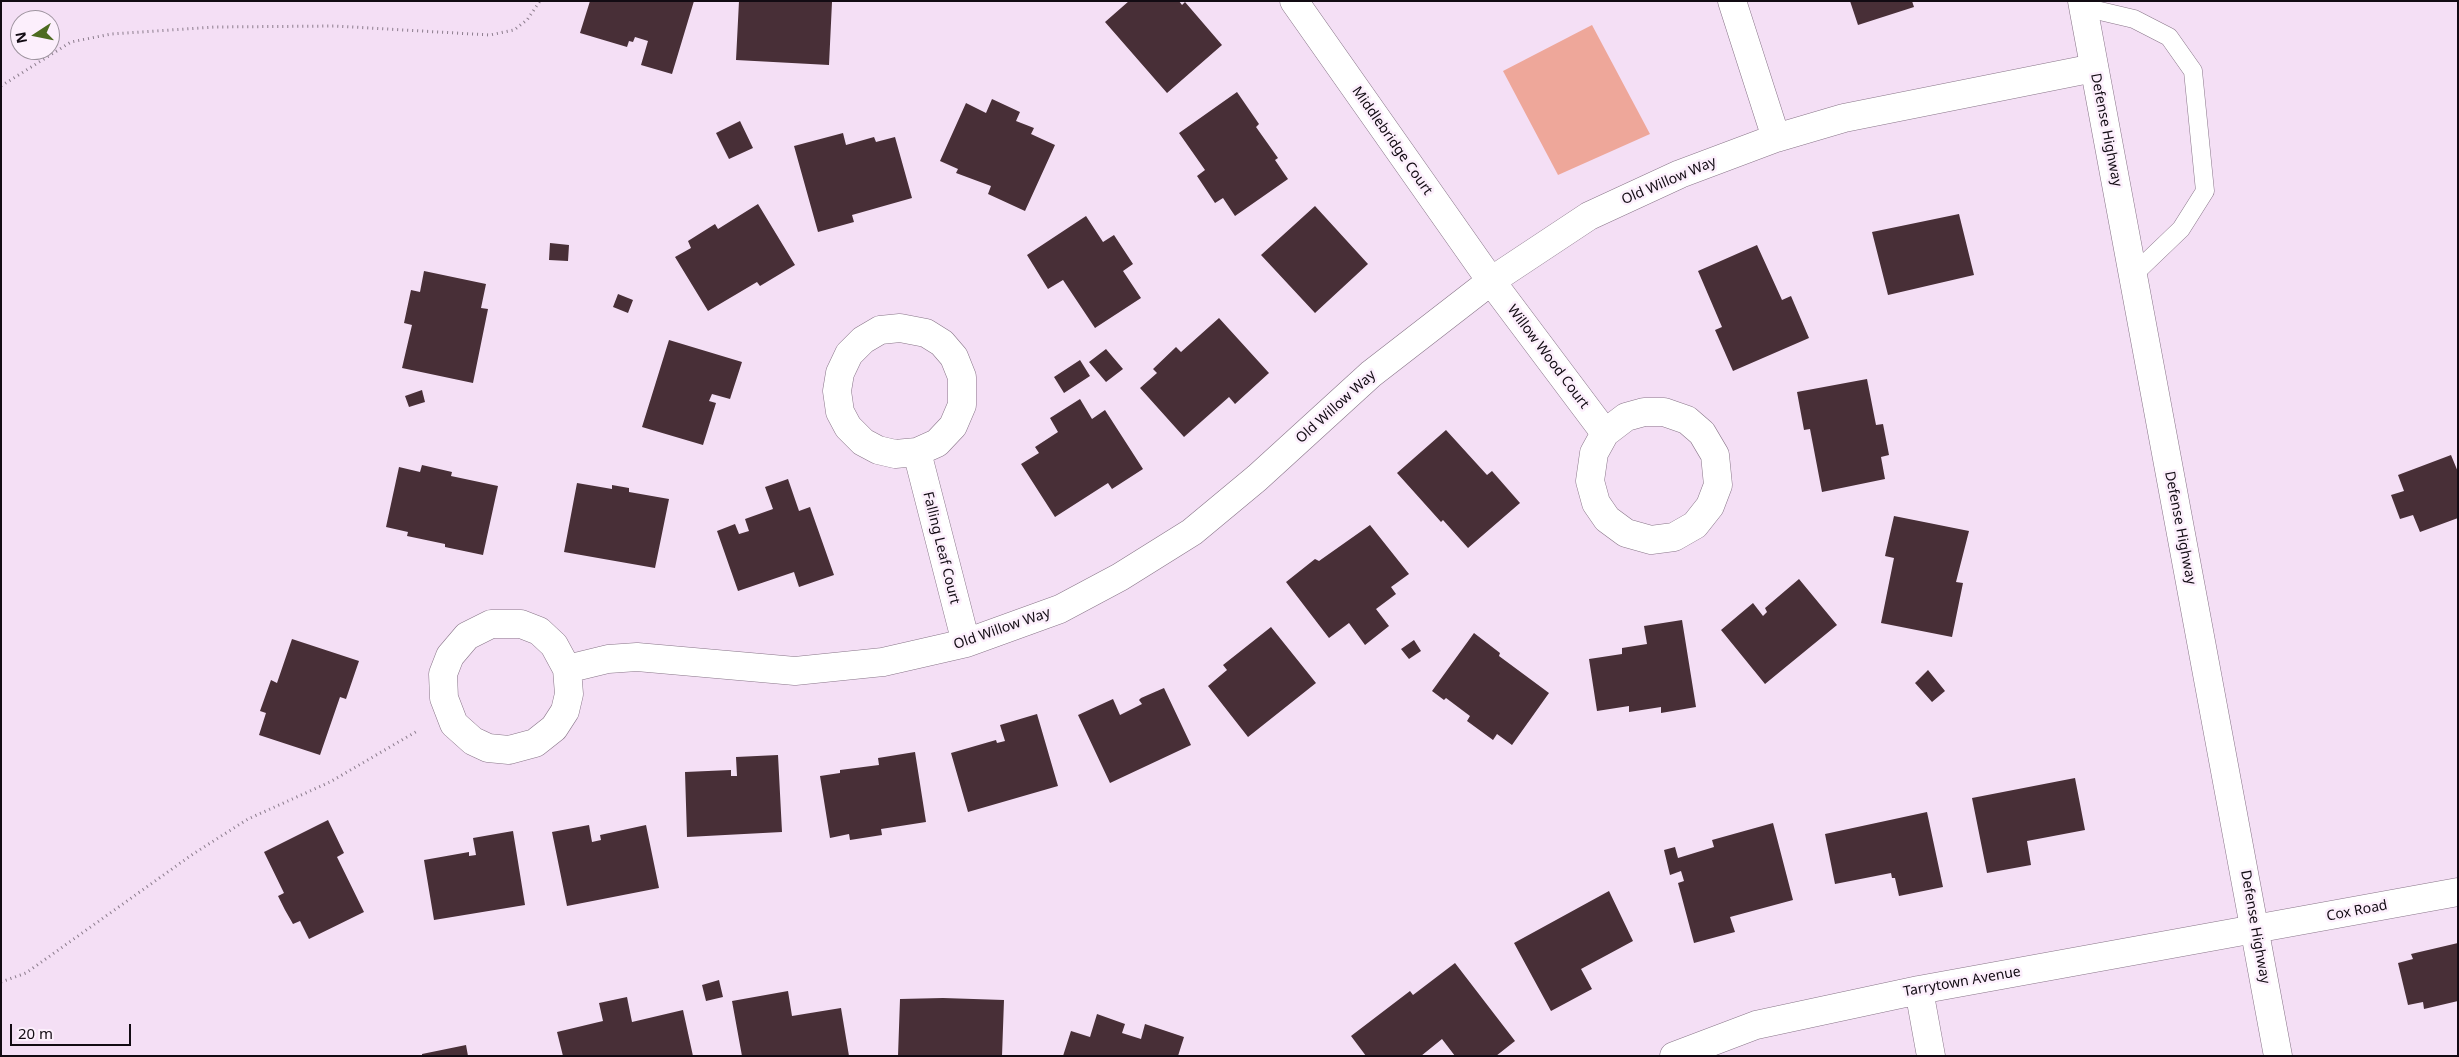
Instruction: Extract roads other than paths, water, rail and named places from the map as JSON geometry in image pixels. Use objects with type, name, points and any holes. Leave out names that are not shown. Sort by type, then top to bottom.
[{"type":"street","name":"Middlebridge Court","points":[[1294,1],[1491,281]]},
{"type":"street","points":[[1732,1],[1776,138]]},
{"type":"street","name":"Defense Highway","points":[[2082,4],[2278,1056]]},
{"type":"street","name":"Old Willow Way","points":[[567,669],[608,659],[637,657],[795,671],[883,662],[966,643],[1060,609],[1120,577],[1192,532],[1257,478],[1371,374],[1491,281],[1589,216],[1680,174],[1776,138],[1844,118],[2094,68]]},
{"type":"street","name":"Willow Wood Court","points":[[1491,281],[1605,433]]},
{"type":"street","points":[[900,328],[926,333],[948,350],[962,377],[962,405],[953,426],[936,443],[917,452],[895,454],[878,450],[858,437],[848,427],[840,412],[837,391],[840,372],[849,354],[863,340],[880,330],[900,328]]},
{"type":"street","points":[[1644,412],[1664,412],[1687,420],[1702,433],[1715,455],[1718,485],[1710,506],[1695,525],[1674,537],[1651,540],[1626,533],[1607,519],[1596,503],[1590,481],[1594,453],[1605,433],[1626,417],[1644,412]]},
{"type":"street","name":"Falling Leaf Court","points":[[917,452],[966,643]]},
{"type":"street","points":[[490,624],[522,624],[539,631],[554,644],[567,669],[569,694],[565,711],[554,728],[535,743],[509,750],[488,748],[473,741],[454,724],[444,698],[443,674],[450,656],[467,636],[490,624]]},
{"type":"street","name":"Cox Road","points":[[2255,930],[2458,892]]},
{"type":"street","name":"Tarrytown Avenue","points":[[1674,1056],[1756,1024],[1919,990],[2255,930]]},
{"type":"street","points":[[1919,990],[1931,1056]]},
{"type":"lane","points":[[2082,4],[2134,19],[2169,37],[2193,71],[2205,191],[2181,229],[2133,275]]}]
